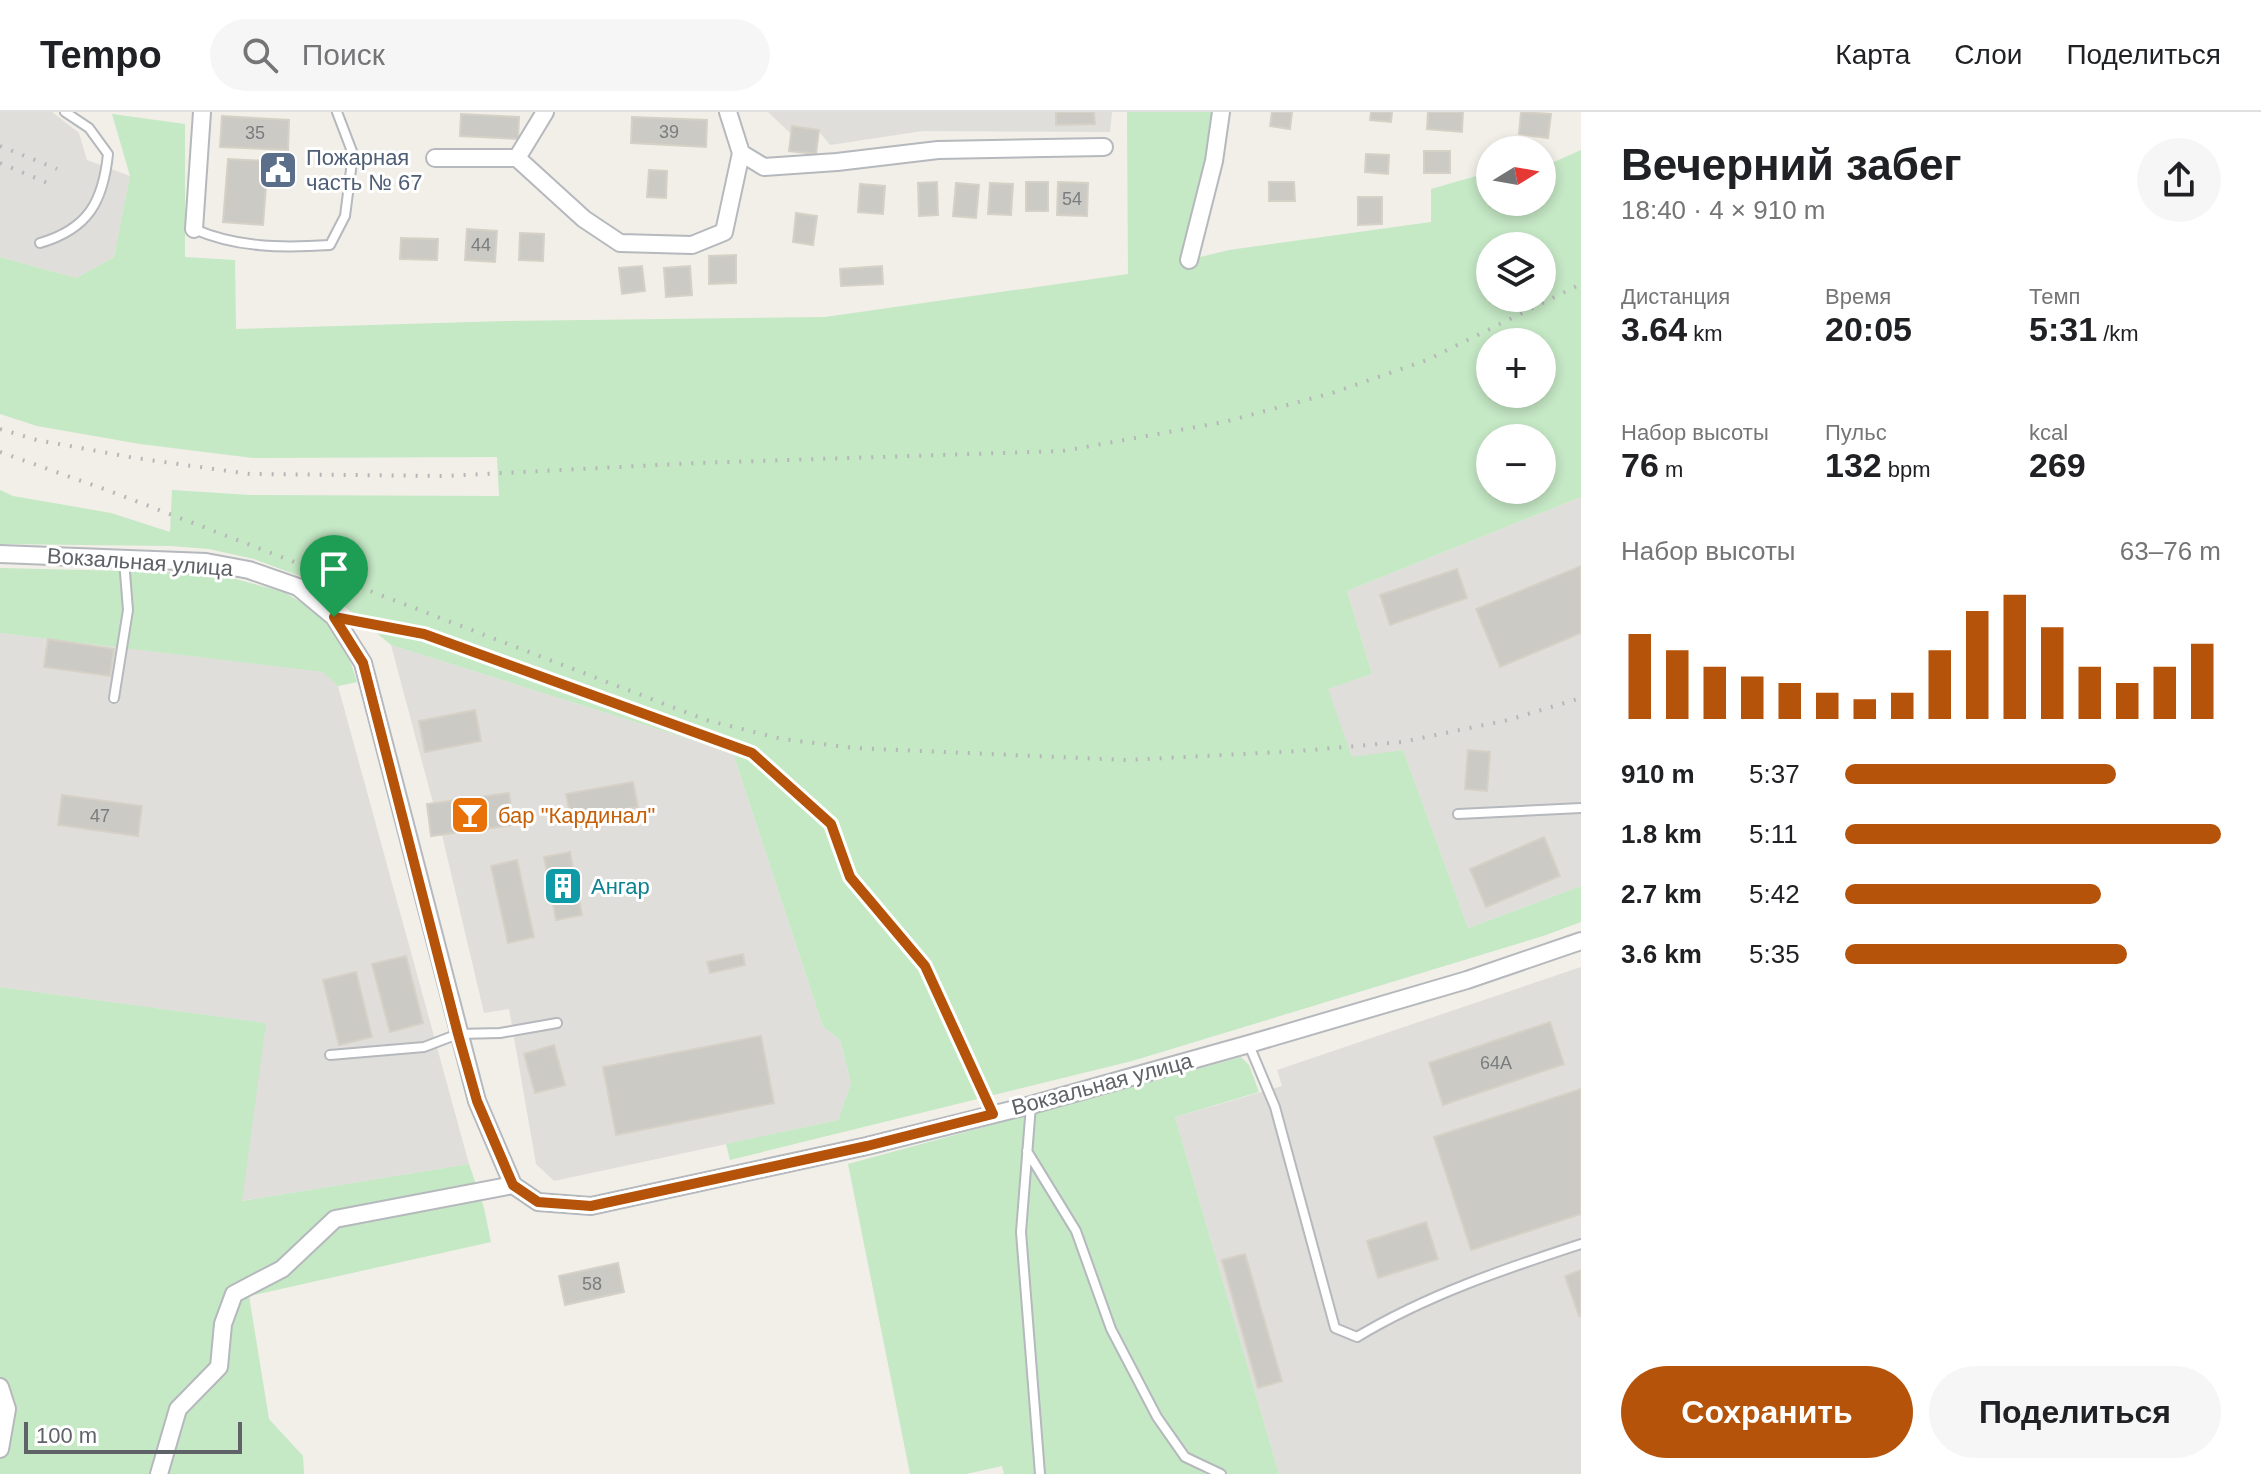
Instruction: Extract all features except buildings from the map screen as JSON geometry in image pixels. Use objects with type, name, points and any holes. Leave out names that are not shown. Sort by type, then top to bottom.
[{"type":"street","points":[[194,229],[202,112]]},
{"type":"street","points":[[517,158],[545,112]]},
{"type":"street","points":[[435,158],[517,158],[584,219],[620,243],[692,245],[724,232],[741,153],[728,112]]},
{"type":"street","points":[[1189,260],[1214,161],[1221,112]]},
{"type":"street","points":[[741,153],[764,167],[938,150],[1104,147]]},
{"type":"street","name":"Вокзальная улица","points":[[0,554],[206,562],[249,570],[298,587],[334,617],[363,663],[477,1101],[513,1185],[538,1202],[591,1206],[867,1146],[1031,1105],[1467,980],[1581,941]]},
{"type":"street","points":[[159,1474],[178,1409],[219,1367],[223,1324],[234,1294],[282,1269],[335,1219],[513,1185]]},
{"type":"street","points":[[0,1387],[7,1409],[0,1449]]},
{"type":"lane","points":[[40,243],[62,237],[89,215],[105,184],[108,154],[89,128],[65,112]]},
{"type":"lane","points":[[194,229],[220,240],[274,246],[330,245],[345,216],[353,154],[337,112]]},
{"type":"lane","points":[[114,698],[128,610],[124,559]]},
{"type":"lane","points":[[334,617],[424,634],[752,753],[831,824],[850,877],[925,966],[993,1114]]},
{"type":"lane","points":[[1458,814],[1581,808]]},
{"type":"lane","points":[[330,1055],[424,1047],[458,1034],[500,1033],[557,1023]]},
{"type":"lane","points":[[1249,1044],[1275,1107],[1335,1328],[1357,1337],[1394,1315],[1496,1271],[1581,1244]]},
{"type":"lane","points":[[1031,1105],[1021,1232],[1040,1474]]},
{"type":"lane","points":[[1027,1151],[1076,1231],[1111,1329],[1157,1417],[1185,1457],[1221,1474]]},
{"type":"shaded area","points":[[0,112],[52,112],[79,133],[87,160],[130,176],[114,257],[76,278],[0,257]]},
{"type":"shaded area","points":[[768,112],[1112,112],[1110,132],[923,131],[830,145],[818,130],[792,126],[791,134]]},
{"type":"shaded area","points":[[1581,497],[1581,886],[1468,928],[1403,750],[1352,758],[1327,689],[1372,674],[1347,591]]},
{"type":"shaded area","points":[[0,633],[324,672],[338,686],[469,1164],[241,1201],[265,1023],[0,987]]},
{"type":"shaded area","points":[[391,645],[733,753],[823,1027],[840,1040],[851,1083],[838,1120],[554,1181],[536,1164],[509,1009],[484,1013],[442,835],[513,825],[509,794],[433,803]]},
{"type":"shaded area","points":[[1581,967],[1581,1474],[1279,1474],[1175,1117],[1282,1086],[1277,1070]]},
{"type":"green space","points":[[1127,112],[1212,112],[1206,158],[1180,262],[1229,250],[1431,222],[1431,189],[1476,176],[1476,216],[1556,216],[1556,161],[1581,150],[1581,497],[1347,591],[1372,674],[1328,689],[1352,757],[1403,750],[1468,928],[1581,886],[1581,922],[1132,1061],[730,1160],[726,1144],[838,1120],[851,1083],[840,1040],[823,1027],[733,753],[391,645],[339,602],[302,577],[254,559],[209,549],[171,546],[0,544],[0,490],[13,496],[111,513],[170,532],[172,490],[250,495],[499,496],[497,457],[253,458],[140,444],[37,426],[0,414],[0,257],[76,278],[114,257],[130,176],[112,114],[185,124],[185,257],[235,260],[236,329],[506,321],[825,317],[1128,274]]},
{"type":"green space","points":[[0,568],[213,573],[284,592],[323,616],[347,651],[357,682],[338,686],[323,672],[0,633]]},
{"type":"green space","points":[[0,987],[266,1023],[242,1201],[469,1164],[484,1208],[491,1242],[249,1296],[269,1419],[303,1456],[304,1474],[0,1474]]},
{"type":"green space","points":[[1241,1057],[1249,1065],[1259,1092],[1175,1117],[1279,1474],[1004,1474],[1002,1466],[966,1474],[910,1474],[848,1164]]},
{"type":"railway","points":[[0,146],[57,169]]},
{"type":"railway","points":[[0,163],[55,186]]},
{"type":"railway","points":[[0,429],[37,440],[135,458],[250,474],[446,476],[696,463],[1063,451],[1224,422],[1332,393],[1427,360],[1581,284]]},
{"type":"railway","points":[[0,452],[107,490],[706,720],[782,739],[854,748],[1126,760],[1402,742],[1508,720],[1581,698]]},
{"type":"place","name":"Пожарная часть № 67","points":[[278,170]]},
{"type":"place","name":"бар \"Кардинал\"","points":[[470,815]]},
{"type":"place","name":"Ангар","points":[[563,886]]},
{"type":"route","points":[[334,617],[424,634],[752,753],[831,824],[850,877],[925,966],[993,1114],[867,1146],[591,1206],[538,1202],[513,1185],[477,1101],[363,663],[334,617]]}]
